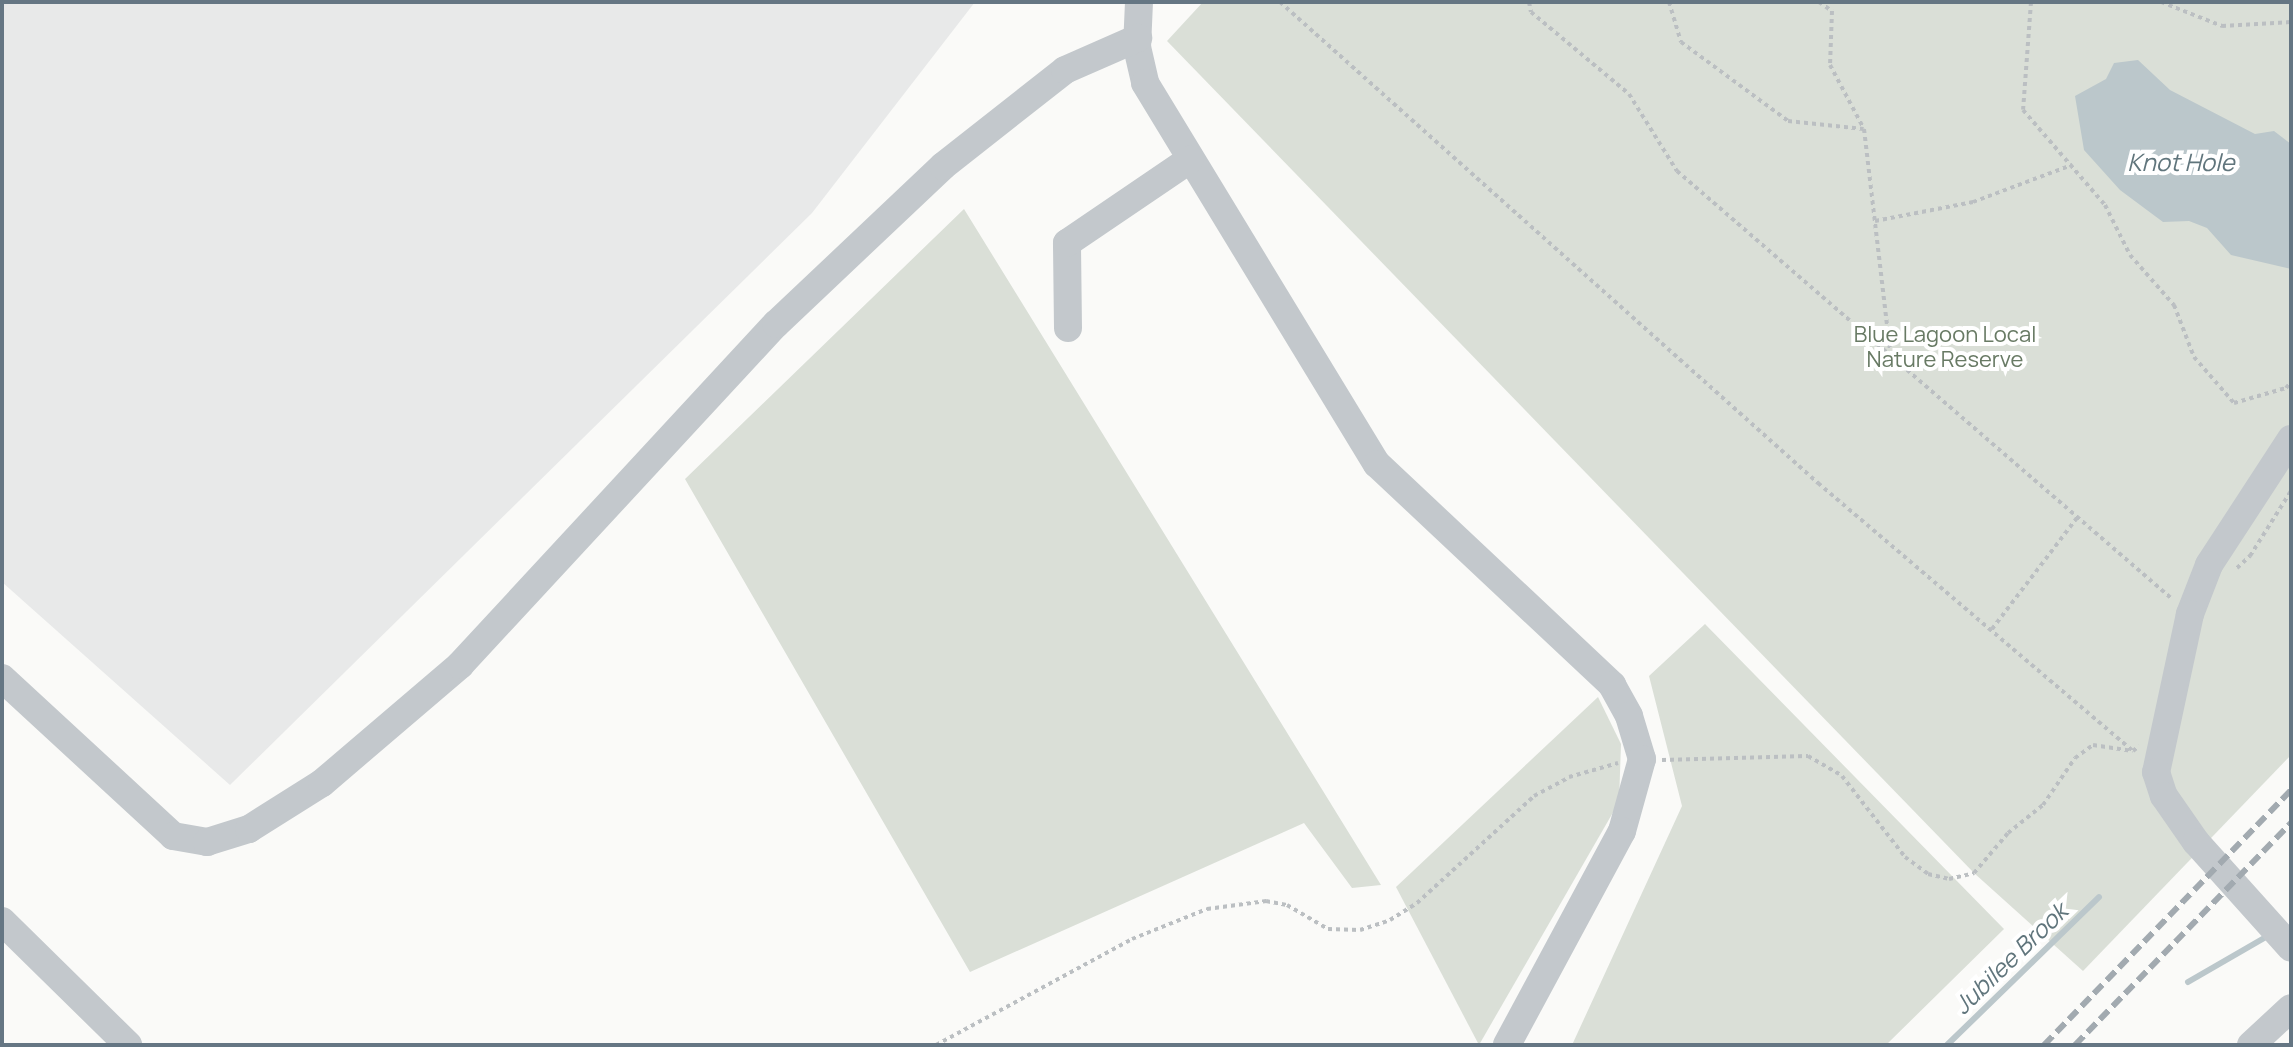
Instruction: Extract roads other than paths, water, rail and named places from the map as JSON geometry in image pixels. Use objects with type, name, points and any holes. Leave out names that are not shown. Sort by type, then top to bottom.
[{"type":"street","points":[[1139,2],[1138,38],[1145,83],[1189,160],[1377,464],[1612,685],[1642,759],[1622,831],[1507,1045]]},
{"type":"street","points":[[2,678],[173,836],[207,842],[249,829],[322,783],[460,665],[776,324],[943,166],[1065,70],[1138,38]]},
{"type":"street","points":[[1068,328],[1067,243],[1189,160]]},
{"type":"street","points":[[2291,439],[2209,565],[2190,614],[2156,772],[2164,796],[2196,842],[2291,948]]},
{"type":"street","points":[[2,921],[128,1045]]},
{"type":"street","points":[[2251,1045],[2291,1008]]},
{"type":"water","name":"Knot Hole","points":[[2138,60],[2170,90],[2255,134],[2274,131],[2291,144],[2291,269],[2231,255],[2207,228],[2189,221],[2163,222],[2120,190],[2084,150],[2075,96],[2106,79],[2114,63]]},
{"type":"waterway","name":"Jubilee Brook","points":[[1947,1045],[2099,897]]},
{"type":"waterway","points":[[2188,982],[2266,937]]},
{"type":"railway","points":[[2044,1045],[2291,790]]},
{"type":"railway","points":[[2075,1045],[2291,823]]},
{"type":"park label","name":"Blue Lagoon Local Nature Reserve","points":[[1945,346]]}]
